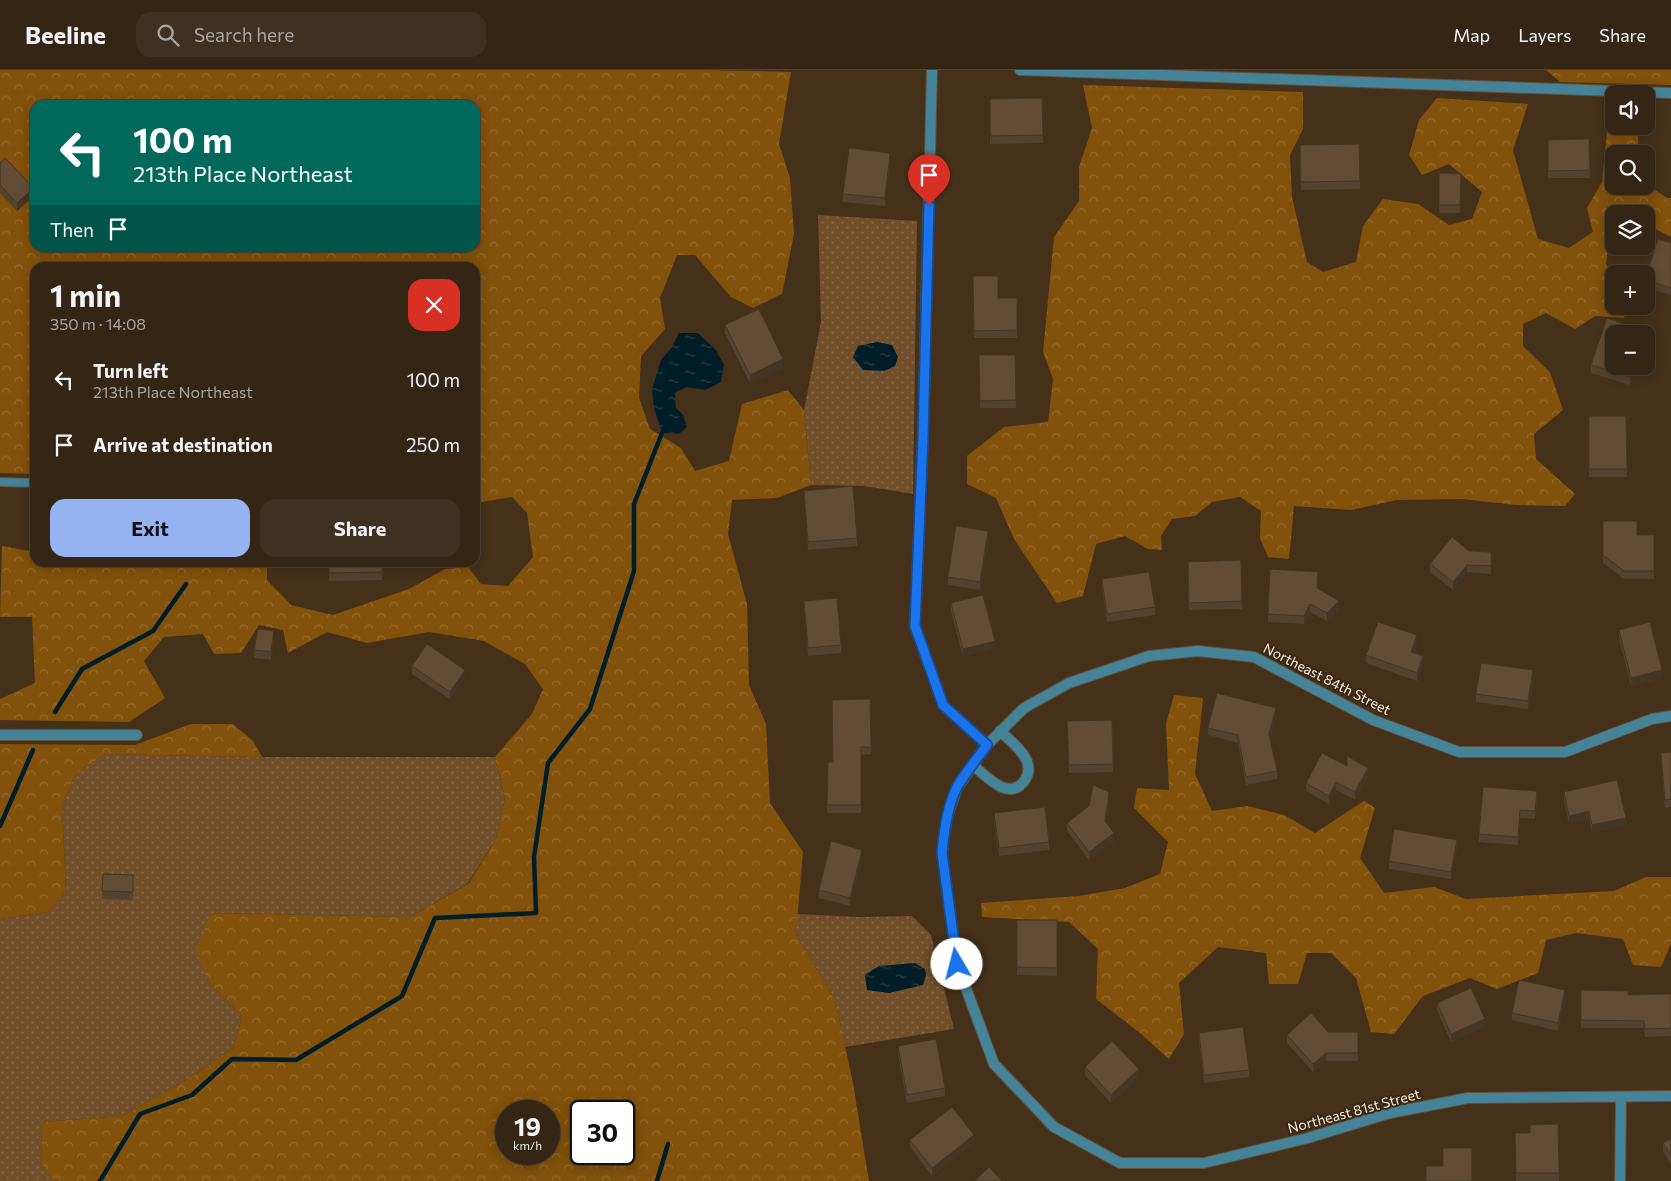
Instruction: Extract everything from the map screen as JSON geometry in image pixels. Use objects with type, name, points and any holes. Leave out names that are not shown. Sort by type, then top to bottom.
[{"type":"street","points":[[932,70],[923,437],[915,626],[943,705],[987,745]]},
{"type":"street","points":[[1020,70],[1671,93]]},
{"type":"street","name":"Northeast 84th Street","points":[[973,765],[987,745],[1024,708],[1069,684],[1149,656],[1198,651],[1254,657],[1373,720],[1460,752],[1565,752],[1652,719],[1671,716]]},
{"type":"street","points":[[973,765],[1002,788],[1014,788],[1025,780],[1028,774],[1027,760],[1000,731]]},
{"type":"street","points":[[0,735],[137,735]]},
{"type":"street","name":"Northeast 81st Street","points":[[973,765],[957,788],[948,814],[942,853],[957,964],[994,1064],[1054,1127],[1120,1163],[1204,1163],[1308,1138],[1390,1113],[1468,1098],[1671,1096]]},
{"type":"street","points":[[1620,1181],[1621,1097]]},
{"type":"lane","points":[[0,482],[30,483]]},
{"type":"shaded area","points":[[818,215],[917,221],[913,494],[864,486],[811,485],[804,410],[821,322]]},
{"type":"shaded area","points":[[105,754],[262,757],[495,757],[505,798],[496,839],[468,883],[411,917],[211,913],[208,981],[242,1016],[234,1047],[194,1075],[123,1116],[42,1122],[41,1163],[54,1181],[0,1181],[0,919],[48,912],[66,891],[62,807],[75,775]]},
{"type":"shaded area","points":[[797,914],[858,917],[912,916],[931,935],[954,1029],[845,1047],[835,1000],[796,934]]},
{"type":"green space","points":[[0,70],[706,70],[791,72],[779,144],[790,178],[794,234],[782,294],[753,308],[731,297],[695,255],[677,255],[660,298],[665,329],[641,356],[639,398],[650,429],[681,448],[695,471],[729,461],[742,404],[788,390],[804,410],[811,485],[777,498],[732,500],[728,534],[747,604],[749,685],[766,724],[770,803],[803,852],[796,934],[835,1000],[853,1083],[869,1181],[54,1181],[41,1163],[42,1122],[123,1116],[194,1075],[234,1047],[242,1016],[208,981],[196,950],[211,913],[411,917],[469,883],[496,839],[505,798],[495,757],[532,714],[543,689],[525,664],[484,641],[429,632],[367,643],[327,632],[288,653],[283,630],[259,625],[241,653],[214,654],[203,634],[164,637],[144,661],[165,698],[129,722],[0,720],[0,699],[35,683],[32,617],[0,617],[2,546],[30,551],[30,567],[267,567],[267,580],[291,605],[333,615],[409,589],[445,569],[468,567],[481,584],[508,586],[533,557],[527,513],[512,497],[480,502],[480,262],[30,262],[30,474],[0,473]]},
{"type":"green space","points":[[1546,70],[1671,70],[1671,85],[1560,82]]},
{"type":"green space","points":[[1083,85],[1303,92],[1303,129],[1290,155],[1292,197],[1307,262],[1323,272],[1356,262],[1363,226],[1383,199],[1418,204],[1449,225],[1472,219],[1482,192],[1449,164],[1422,175],[1409,155],[1419,120],[1437,98],[1528,104],[1513,150],[1538,239],[1569,248],[1593,232],[1587,208],[1602,182],[1605,153],[1605,195],[1655,195],[1655,190],[1667,198],[1671,198],[1671,237],[1655,229],[1655,205],[1605,205],[1605,255],[1607,255],[1607,265],[1605,265],[1605,315],[1625,315],[1624,318],[1595,316],[1575,329],[1546,313],[1523,324],[1523,346],[1550,372],[1563,410],[1534,434],[1536,459],[1575,494],[1565,506],[1516,505],[1462,499],[1397,500],[1351,510],[1294,506],[1289,559],[1268,557],[1260,538],[1261,511],[1240,497],[1212,502],[1195,516],[1172,519],[1161,536],[1162,550],[1148,549],[1125,536],[1096,544],[1083,596],[1057,603],[1014,539],[996,498],[967,484],[967,456],[1004,427],[1048,422],[1053,379],[1043,352],[1054,237],[1079,201],[1079,167],[1092,128]]},
{"type":"green space","points":[[1607,135],[1638,135],[1638,145],[1606,145]]},
{"type":"green space","points":[[1174,695],[1203,698],[1195,774],[1212,811],[1247,806],[1284,815],[1315,833],[1364,801],[1375,808],[1360,858],[1384,893],[1434,887],[1466,899],[1614,891],[1646,877],[1671,877],[1671,944],[1661,967],[1633,965],[1623,939],[1576,933],[1546,940],[1538,973],[1497,989],[1470,978],[1423,996],[1394,1034],[1371,1032],[1356,978],[1331,953],[1307,953],[1298,984],[1269,984],[1266,953],[1218,947],[1179,983],[1184,1034],[1169,1059],[1140,1033],[1096,999],[1098,949],[1069,922],[982,917],[981,903],[1078,896],[1125,888],[1160,874],[1168,842],[1134,808],[1137,788],[1169,790],[1166,724]]},
{"type":"green space","points":[[191,724],[233,724],[253,741],[262,757],[105,754],[75,775],[62,807],[66,891],[48,912],[0,919],[0,744],[135,745]]},
{"type":"water","points":[[679,333],[698,333],[716,350],[724,365],[721,382],[705,390],[686,387],[675,393],[676,408],[683,415],[687,427],[679,434],[662,433],[654,408],[652,389],[661,360],[672,347]]},
{"type":"water","points":[[877,342],[892,345],[898,357],[895,366],[884,371],[863,370],[853,357],[858,346]]},
{"type":"water","points":[[915,963],[925,969],[926,975],[923,985],[889,993],[867,990],[865,975],[879,966]]},
{"type":"building","points":[[1042,98],[1043,135],[990,136],[990,99]]},
{"type":"building","points":[[1589,139],[1590,170],[1548,171],[1548,140]]},
{"type":"building","points":[[1359,144],[1360,181],[1301,182],[1300,145]]},
{"type":"building","points":[[849,148],[890,153],[885,198],[843,194]]},
{"type":"building","points":[[5,158],[30,184],[30,192],[17,203],[0,185],[0,163]]},
{"type":"building","points":[[1439,173],[1461,174],[1460,205],[1439,205]]},
{"type":"building","points":[[1658,239],[1671,243],[1671,288],[1655,283],[1655,265],[1650,265],[1653,255],[1655,255]]},
{"type":"building","points":[[973,276],[998,276],[998,298],[1017,298],[1017,330],[974,331]]},
{"type":"building","points":[[759,309],[783,359],[750,375],[725,325]]},
{"type":"building","points":[[1607,318],[1627,325],[1605,325],[1605,369],[1591,365]]},
{"type":"building","points":[[979,355],[1015,355],[1016,400],[980,401]]},
{"type":"building","points":[[1589,416],[1626,416],[1627,469],[1589,469]]},
{"type":"building","points":[[853,486],[857,538],[808,542],[804,491]]},
{"type":"building","points":[[1603,521],[1637,521],[1637,535],[1654,535],[1654,571],[1624,571],[1603,555]]},
{"type":"building","points":[[956,526],[988,531],[980,582],[948,577]]},
{"type":"building","points":[[1452,537],[1469,551],[1491,552],[1491,566],[1467,565],[1453,582],[1430,564]]},
{"type":"building","points":[[1241,560],[1242,601],[1189,603],[1188,562]]},
{"type":"building","points":[[329,567],[382,567],[382,572],[329,573]]},
{"type":"building","points":[[1270,569],[1318,572],[1317,588],[1339,601],[1327,613],[1310,604],[1304,616],[1268,614]]},
{"type":"building","points":[[1149,572],[1155,607],[1107,614],[1102,579]]},
{"type":"building","points":[[983,595],[995,641],[963,649],[951,603]]},
{"type":"building","points":[[837,598],[841,645],[808,648],[804,601]]},
{"type":"building","points":[[1378,622],[1417,635],[1411,652],[1423,656],[1417,673],[1366,655]]},
{"type":"building","points":[[1650,622],[1662,670],[1631,678],[1619,630]]},
{"type":"building","points":[[258,629],[274,631],[271,652],[254,650]]},
{"type":"building","points":[[427,644],[465,670],[450,692],[412,666]]},
{"type":"building","points":[[1481,663],[1533,670],[1528,701],[1476,694]]},
{"type":"building","points":[[1217,693],[1276,708],[1269,734],[1277,771],[1246,777],[1238,735],[1208,728]]},
{"type":"building","points":[[870,699],[871,747],[861,747],[861,805],[827,805],[828,762],[833,762],[832,700]]},
{"type":"building","points":[[1112,720],[1113,764],[1069,765],[1067,721]]},
{"type":"building","points":[[1671,752],[1671,799],[1665,800],[1661,753]]},
{"type":"building","points":[[1322,753],[1347,766],[1347,756],[1368,768],[1355,792],[1336,782],[1329,796],[1306,783]]},
{"type":"building","points":[[1617,780],[1626,818],[1592,825],[1589,811],[1569,816],[1564,792]]},
{"type":"building","points":[[1093,785],[1109,792],[1105,821],[1114,833],[1089,852],[1067,823],[1089,806]]},
{"type":"building","points":[[1483,787],[1537,791],[1535,811],[1520,810],[1518,837],[1479,834]]},
{"type":"building","points":[[1045,807],[1049,842],[999,848],[994,813]]},
{"type":"building","points":[[1394,829],[1457,840],[1451,872],[1389,861]]},
{"type":"building","points":[[831,841],[862,850],[850,898],[819,890]]},
{"type":"building","points":[[103,874],[133,875],[133,892],[102,891]]},
{"type":"building","points":[[1017,920],[1057,920],[1057,968],[1017,967]]},
{"type":"building","points":[[1519,980],[1565,990],[1558,1023],[1512,1013]]},
{"type":"building","points":[[1471,988],[1485,1019],[1451,1034],[1437,1003]]},
{"type":"building","points":[[1581,990],[1628,991],[1628,995],[1671,994],[1671,1028],[1645,1029],[1644,1021],[1581,1020]]},
{"type":"building","points":[[1311,1013],[1328,1032],[1358,1032],[1358,1053],[1326,1053],[1313,1064],[1287,1035]]},
{"type":"building","points":[[1243,1027],[1249,1070],[1204,1075],[1199,1033]]},
{"type":"building","points":[[936,1039],[945,1088],[907,1095],[898,1046]]},
{"type":"building","points":[[1112,1041],[1139,1069],[1111,1095],[1085,1067]]},
{"type":"building","points":[[952,1107],[974,1135],[932,1168],[910,1140]]},
{"type":"building","points":[[1558,1124],[1559,1173],[1516,1173],[1515,1133],[1530,1133],[1530,1125]]},
{"type":"building","points":[[1671,1139],[1671,1156],[1663,1143]]},
{"type":"building","points":[[1443,1148],[1472,1148],[1472,1181],[1426,1181],[1426,1166],[1443,1166]]},
{"type":"building","points":[[989,1167],[1002,1181],[975,1181]]},
{"type":"waterway","points":[[100,1181],[140,1114],[192,1095],[232,1059],[296,1060],[402,996],[435,918],[536,913],[534,857],[548,763],[590,709],[634,571],[634,504],[662,433]]},
{"type":"waterway","points":[[55,712],[82,669],[153,631],[186,584]]},
{"type":"waterway","points":[[0,826],[33,750]]},
{"type":"waterway","points":[[657,1181],[668,1144]]},
{"type":"route","points":[[929,205],[923,437],[915,626],[943,705],[987,745],[957,788],[948,814],[944,835],[942,853],[957,964]]}]
